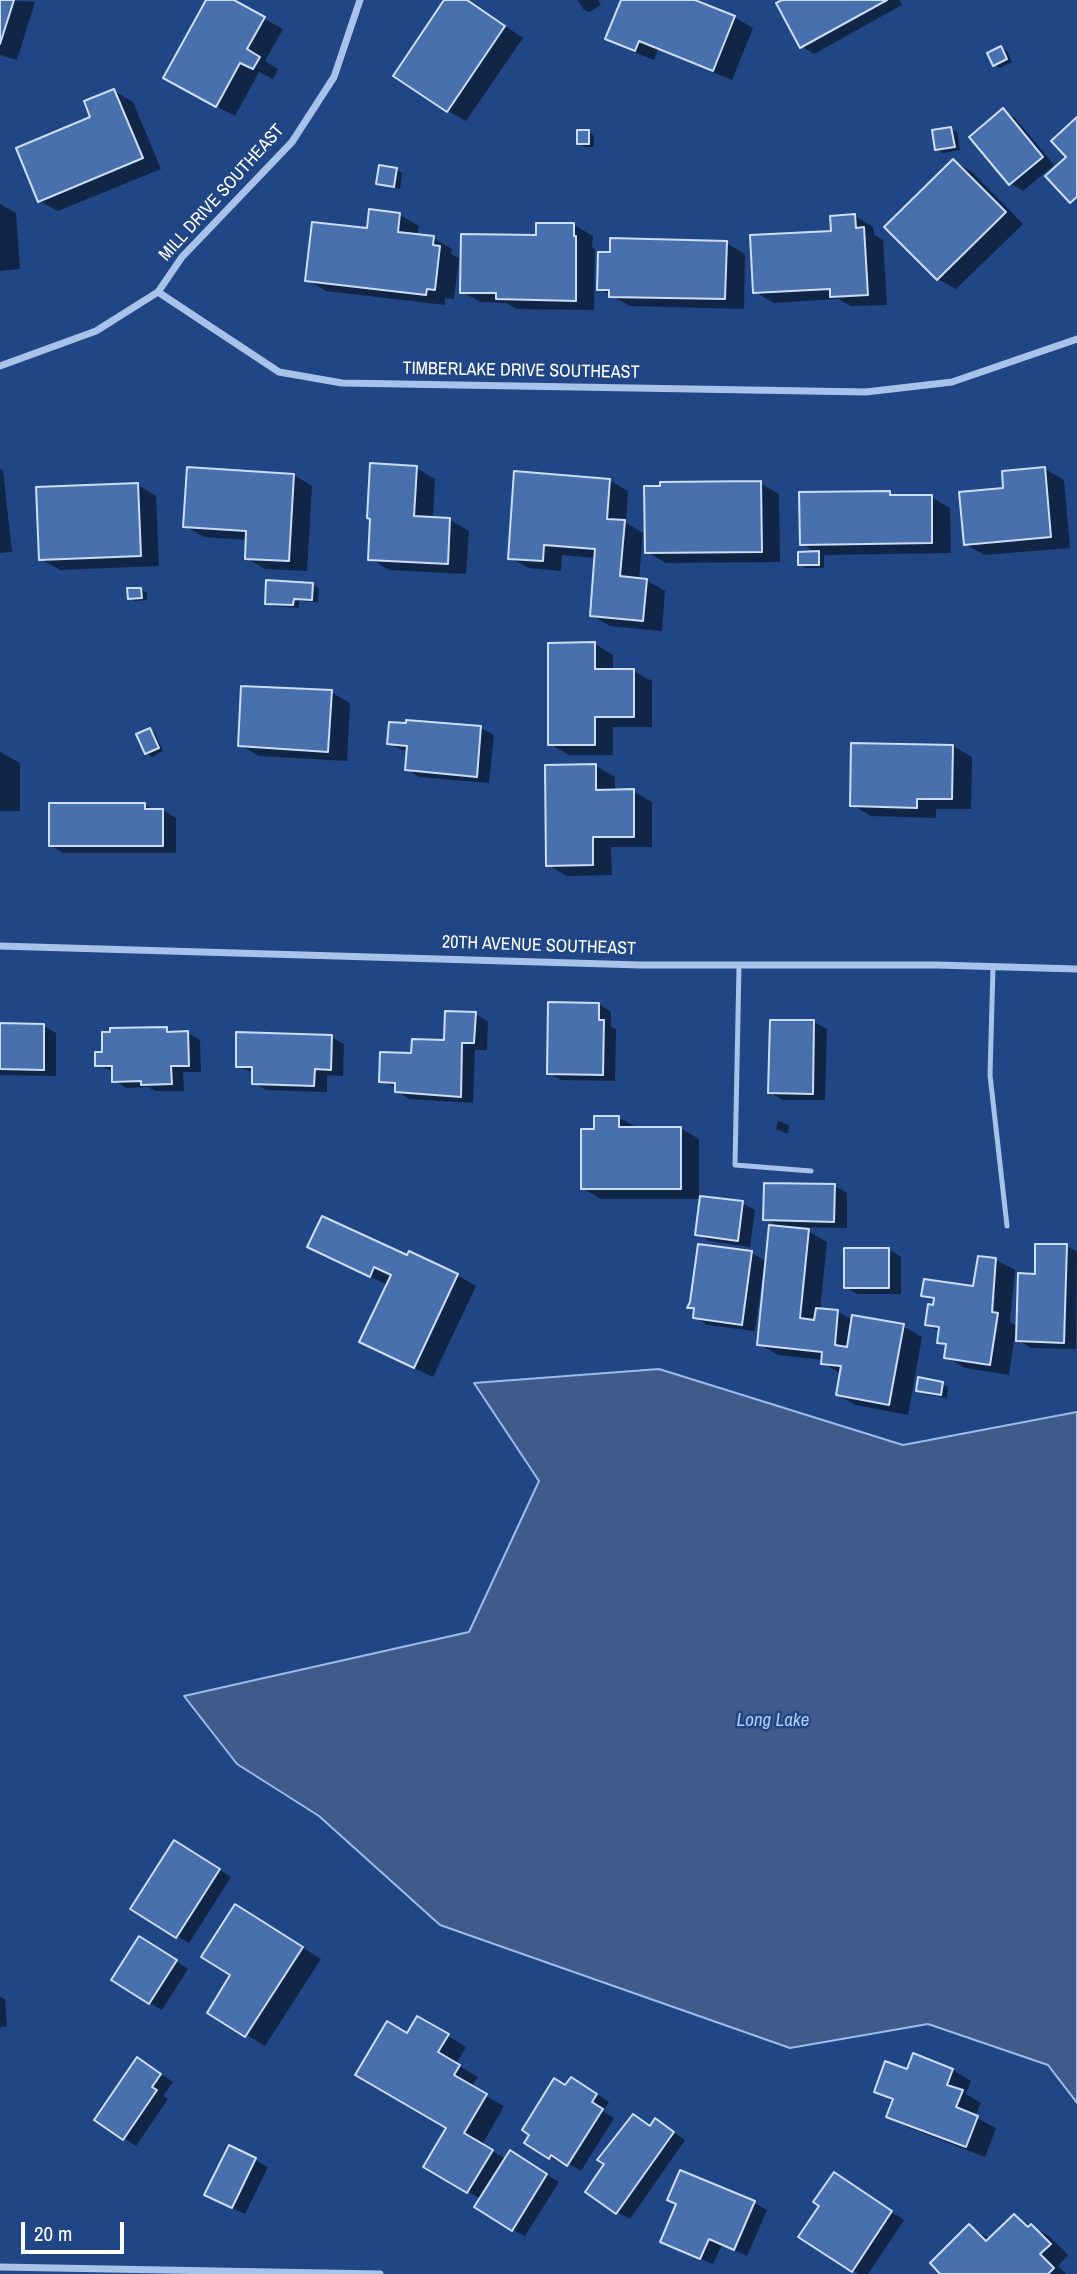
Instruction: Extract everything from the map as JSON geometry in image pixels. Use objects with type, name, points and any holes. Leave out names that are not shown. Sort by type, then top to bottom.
[{"type":"street","name":"MILL DRIVE SOUTHEAST","points":[[158,292],[182,257],[292,142],[334,77],[360,0]]},
{"type":"street","name":"TIMBERLAKE DRIVE SOUTHEAST","points":[[158,292],[279,372],[342,383],[866,393],[952,382],[1077,339]]},
{"type":"street","points":[[0,366],[96,331],[158,292]]},
{"type":"street","name":"20TH AVENUE SOUTHEAST","points":[[0,946],[640,965],[1077,969]]},
{"type":"street","points":[[0,2267],[380,2274]]},
{"type":"lane","points":[[740,966],[735,1166],[811,1171]]},
{"type":"lane","points":[[993,967],[990,1075],[1007,1226]]},
{"type":"water","name":"Long Lake","points":[[659,1369],[903,1445],[1077,1412],[1077,2103],[1048,2065],[928,2024],[790,2048],[440,1925],[319,1816],[237,1764],[184,1696],[469,1632],[539,1481],[474,1383]]},
{"type":"building","points":[[0,0],[14,0],[0,44]]},
{"type":"building","points":[[206,0],[234,0],[265,17],[247,49],[260,57],[253,69],[240,63],[216,107],[163,78]]},
{"type":"building","points":[[444,0],[467,0],[505,26],[447,112],[393,76]]},
{"type":"building","points":[[621,0],[695,0],[735,16],[713,71],[639,41],[635,51],[605,39]]},
{"type":"building","points":[[782,0],[887,0],[800,48],[776,3]]},
{"type":"building","points":[[1001,46],[1007,59],[993,66],[987,53]]},
{"type":"building","points":[[114,89],[143,158],[38,202],[16,148],[90,117],[84,101]]},
{"type":"building","points":[[1003,108],[1043,157],[1009,185],[969,137]]},
{"type":"building","points":[[1077,117],[1077,197],[1070,203],[1045,176],[1066,157],[1051,141]]},
{"type":"building","points":[[951,127],[955,147],[935,150],[932,130]]},
{"type":"building","points":[[577,130],[589,130],[589,144],[577,144]]},
{"type":"building","points":[[953,159],[1006,212],[937,280],[884,227]]},
{"type":"building","points":[[379,165],[397,168],[394,187],[376,184]]},
{"type":"building","points":[[369,209],[400,213],[398,232],[434,236],[433,245],[440,246],[435,290],[427,289],[426,295],[305,281],[312,222],[367,228]]},
{"type":"building","points":[[855,214],[856,228],[864,227],[868,295],[830,297],[830,289],[753,293],[750,235],[831,231],[830,216]]},
{"type":"building","points":[[536,223],[574,223],[576,301],[496,299],[496,293],[460,293],[461,234],[536,235]]},
{"type":"building","points":[[610,238],[727,241],[725,299],[609,297],[609,290],[597,290],[598,252],[610,252]]},
{"type":"building","points":[[370,463],[417,466],[414,516],[450,518],[448,564],[368,560]]},
{"type":"building","points":[[187,467],[294,474],[289,561],[245,559],[246,531],[183,527]]},
{"type":"building","points":[[1045,467],[1051,537],[964,545],[959,492],[1003,488],[1002,471]]},
{"type":"building","points":[[514,471],[610,479],[607,519],[625,520],[620,576],[647,579],[643,621],[590,616],[595,549],[544,545],[543,561],[508,559]]},
{"type":"building","points":[[761,481],[762,552],[645,553],[644,486],[660,486],[660,482]]},
{"type":"building","points":[[138,483],[141,556],[39,560],[36,487]]},
{"type":"building","points":[[890,491],[890,495],[932,495],[932,543],[800,545],[799,492]]},
{"type":"building","points":[[819,551],[819,565],[798,565],[798,552]]},
{"type":"building","points":[[266,580],[313,583],[312,600],[294,599],[293,605],[265,604]]},
{"type":"building","points":[[127,588],[141,588],[142,598],[128,599]]},
{"type":"building","points":[[595,642],[595,669],[634,669],[634,717],[595,717],[595,745],[548,745],[548,643]]},
{"type":"building","points":[[241,686],[332,690],[328,752],[238,746]]},
{"type":"building","points":[[406,720],[481,726],[477,777],[405,770],[407,746],[387,744],[389,722],[406,723]]},
{"type":"building","points":[[150,728],[159,748],[145,754],[136,734]]},
{"type":"building","points":[[851,743],[953,745],[952,799],[917,799],[917,808],[850,806]]},
{"type":"building","points":[[596,764],[596,790],[634,789],[634,837],[593,837],[593,865],[546,866],[545,765]]},
{"type":"building","points":[[49,803],[145,803],[145,809],[163,809],[163,846],[49,846]]},
{"type":"building","points":[[548,1002],[599,1003],[599,1020],[604,1020],[603,1075],[547,1074]]},
{"type":"building","points":[[445,1011],[476,1012],[474,1043],[462,1043],[461,1097],[395,1092],[395,1083],[379,1082],[380,1052],[411,1053],[412,1039],[444,1040]]},
{"type":"building","points":[[770,1020],[814,1020],[813,1094],[768,1093]]},
{"type":"building","points":[[0,1023],[44,1024],[44,1070],[0,1069]]},
{"type":"building","points":[[167,1027],[167,1032],[188,1031],[189,1066],[171,1066],[172,1084],[112,1082],[112,1066],[95,1066],[95,1052],[102,1052],[102,1032],[110,1032],[110,1028]]},
{"type":"building","points":[[236,1032],[332,1035],[331,1070],[315,1069],[314,1086],[252,1084],[252,1067],[236,1067]]},
{"type":"building","points":[[594,1116],[619,1116],[619,1127],[681,1127],[681,1189],[581,1189],[581,1129],[594,1129]]},
{"type":"building","points":[[764,1183],[835,1184],[834,1222],[763,1220]]},
{"type":"building","points":[[700,1196],[743,1201],[738,1241],[695,1235]]},
{"type":"building","points":[[322,1216],[407,1255],[409,1251],[458,1274],[414,1368],[359,1342],[391,1275],[374,1267],[370,1277],[307,1247]]},
{"type":"building","points":[[769,1225],[809,1229],[800,1318],[814,1320],[816,1308],[838,1310],[835,1345],[847,1347],[852,1315],[904,1324],[889,1405],[836,1395],[841,1366],[821,1364],[822,1352],[757,1345]]},
{"type":"building","points":[[698,1244],[752,1251],[742,1325],[693,1318],[694,1308],[687,1308]]},
{"type":"building","points":[[1035,1244],[1067,1244],[1064,1343],[1016,1341],[1018,1273],[1035,1274]]},
{"type":"building","points":[[844,1248],[889,1248],[889,1288],[844,1288]]},
{"type":"building","points":[[978,1256],[996,1258],[992,1312],[998,1313],[990,1365],[944,1358],[946,1344],[937,1343],[939,1327],[925,1325],[928,1304],[933,1305],[934,1298],[921,1296],[924,1279],[973,1286]]},
{"type":"building","points":[[918,1377],[943,1382],[941,1395],[916,1391]]},
{"type":"building","points":[[174,1840],[220,1869],[176,1938],[130,1909]]},
{"type":"building","points":[[235,1904],[303,1947],[245,2037],[207,2013],[230,1975],[201,1957]]},
{"type":"building","points":[[139,1936],[177,1960],[149,2004],[111,1980]]},
{"type":"building","points":[[417,2016],[449,2034],[438,2052],[460,2065],[454,2075],[487,2094],[464,2133],[493,2150],[467,2193],[423,2167],[446,2128],[355,2075],[387,2021],[407,2033]]},
{"type":"building","points":[[913,2053],[953,2069],[947,2085],[963,2090],[956,2107],[978,2116],[966,2147],[886,2117],[893,2099],[874,2092],[885,2061],[907,2069]]},
{"type":"building","points":[[137,2057],[161,2074],[152,2087],[157,2090],[123,2140],[94,2120]]},
{"type":"building","points":[[571,2077],[597,2094],[592,2102],[603,2109],[567,2166],[551,2155],[549,2159],[524,2143],[529,2135],[522,2130],[554,2078],[565,2085]]},
{"type":"building","points":[[633,2114],[650,2126],[655,2118],[674,2132],[616,2214],[585,2192],[604,2164],[597,2160]]},
{"type":"building","points":[[229,2145],[256,2158],[232,2208],[204,2195]]},
{"type":"building","points":[[510,2150],[547,2174],[512,2231],[474,2207]]},
{"type":"building","points":[[680,2170],[755,2201],[734,2250],[709,2239],[700,2259],[660,2242],[676,2204],[667,2200]]},
{"type":"building","points":[[834,2172],[892,2211],[852,2272],[798,2237],[819,2206],[813,2202]]},
{"type":"building","points":[[1014,2214],[1028,2227],[1031,2224],[1051,2244],[1040,2254],[1054,2268],[1048,2274],[940,2274],[930,2263],[969,2224],[986,2241]]}]
